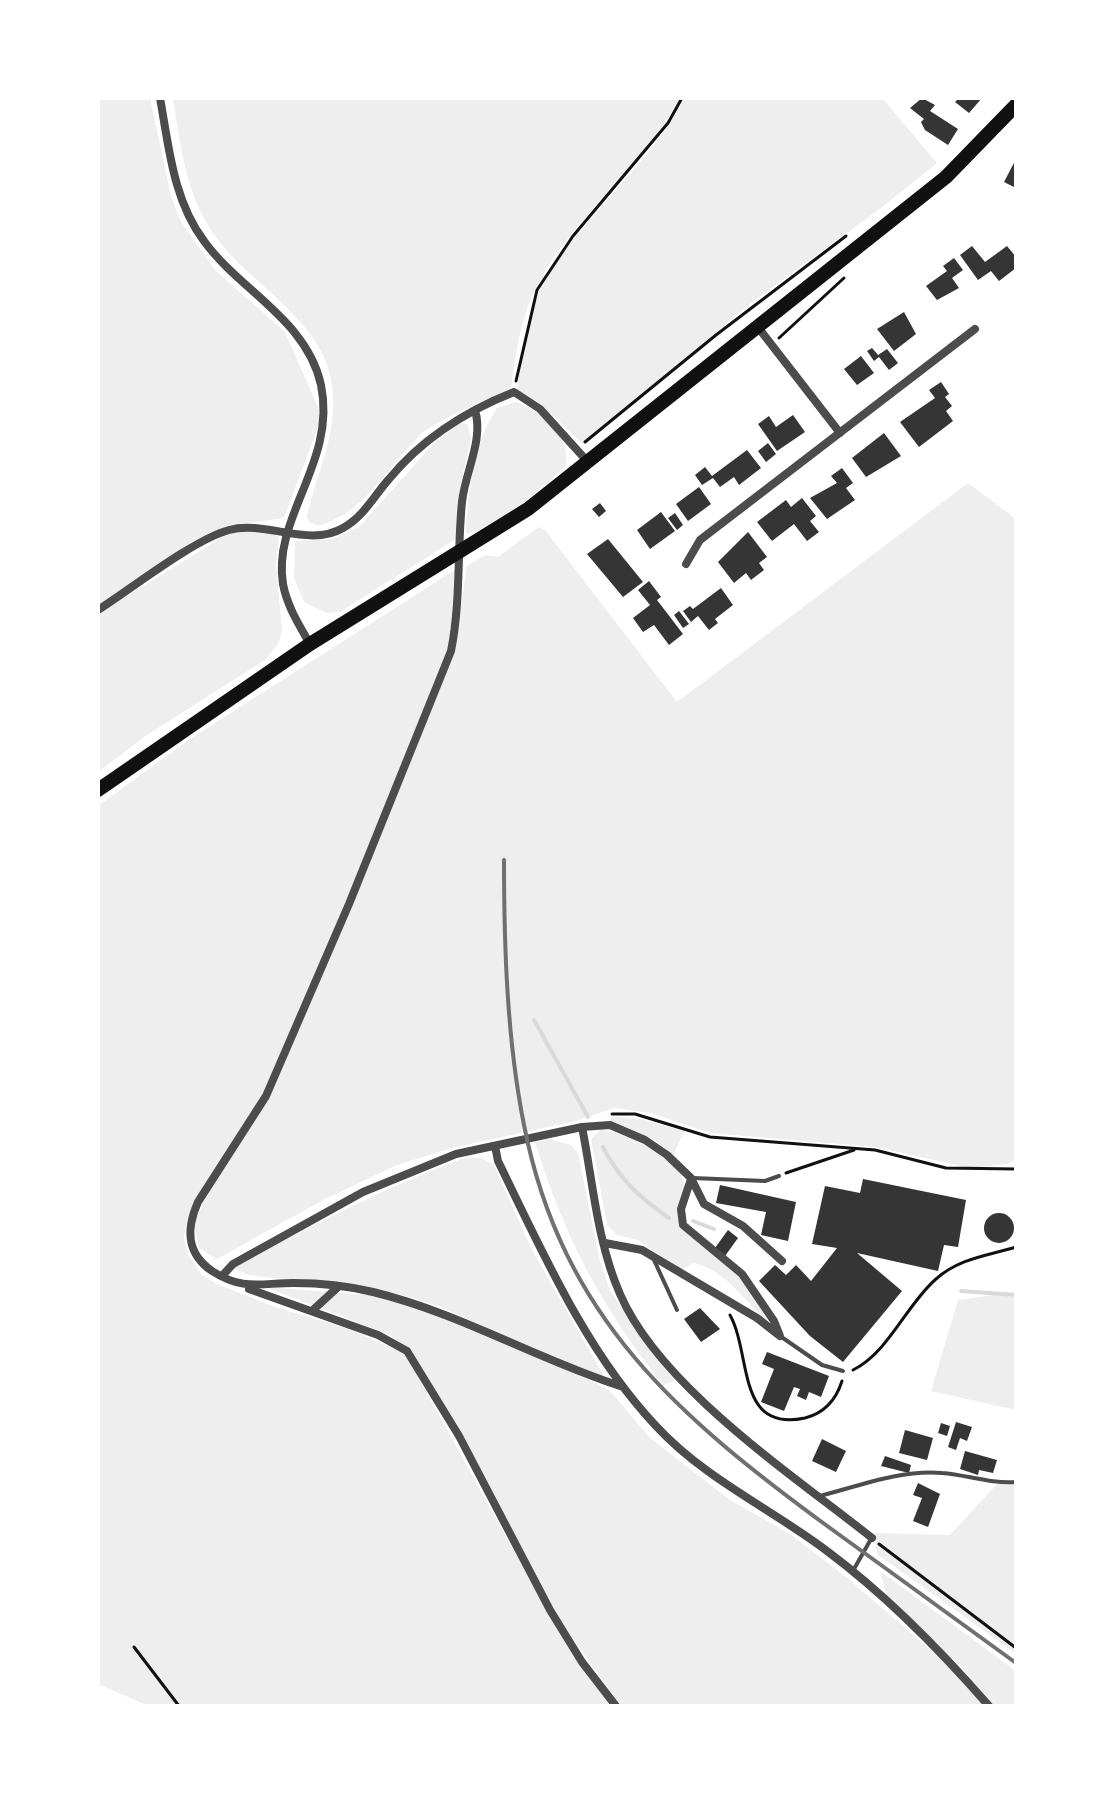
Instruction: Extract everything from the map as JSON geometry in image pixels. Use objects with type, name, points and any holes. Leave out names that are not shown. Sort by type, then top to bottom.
[{"type":"main road","points":[[98,790],[310,644],[528,509],[946,177],[1014,112]]},
{"type":"street","points":[[160,98],[178,188],[193,225],[221,263],[300,340],[321,383],[324,407],[321,444],[289,531],[282,564],[288,603],[310,644]]},
{"type":"street","points":[[757,326],[840,433]]},
{"type":"street","points":[[686,564],[700,540],[975,329]]},
{"type":"street","points":[[98,610],[227,530],[260,526],[327,534],[341,529],[371,504],[388,480],[418,449],[475,410],[514,392],[540,409],[587,461]]},
{"type":"street","points":[[475,410],[477,438],[462,499],[458,615],[451,651],[349,904],[266,1096],[191,1217],[189,1230],[193,1250],[204,1264],[222,1276],[242,1287],[393,1341],[407,1351],[459,1436],[550,1610],[582,1662],[616,1706]]},
{"type":"street","points":[[222,1276],[233,1264],[363,1192],[456,1154],[582,1127],[610,1125],[645,1140],[691,1178],[704,1204],[743,1226],[782,1261]]},
{"type":"street","points":[[582,1127],[605,1243],[620,1294],[651,1344],[683,1380],[738,1431],[872,1538]]},
{"type":"street","points":[[495,1146],[498,1161],[559,1282],[623,1387],[671,1442],[714,1477],[806,1536],[852,1571],[957,1670],[989,1706]]},
{"type":"street","points":[[691,1178],[681,1209],[683,1225],[742,1274],[774,1321],[780,1336]]},
{"type":"street","points":[[605,1243],[631,1246],[654,1258],[780,1336]]},
{"type":"street","points":[[242,1287],[295,1283],[369,1291],[433,1308],[569,1370],[623,1387]]},
{"type":"street","points":[[313,1310],[338,1287]]},
{"type":"lane","points":[[691,1178],[765,1181],[779,1176]]},
{"type":"lane","points":[[654,1258],[677,1310]]},
{"type":"lane","points":[[780,1336],[822,1365],[843,1371]]},
{"type":"lane","points":[[820,1496],[880,1480],[939,1472],[999,1483],[1016,1482]]},
{"type":"lane","points":[[852,1571],[872,1538]]},
{"type":"path","points":[[514,392],[519,355],[537,290],[573,236],[668,123],[682,98]]},
{"type":"path","points":[[582,445],[716,335],[856,229]]},
{"type":"path","points":[[592,1126],[606,1116],[621,1112],[664,1121],[710,1137],[860,1149],[946,1168],[1015,1168]]},
{"type":"path","points":[[779,1176],[860,1149]]},
{"type":"path","points":[[718,1295],[738,1332],[751,1396],[763,1412],[785,1419],[817,1413],[835,1399],[843,1371],[865,1364],[937,1278],[959,1263],[1016,1247]]},
{"type":"path","points":[[872,1538],[1016,1648]]},
{"type":"path","points":[[134,1647],[179,1706]]},
{"type":"shaded area","points":[[98,98],[150,98],[171,196],[180,220],[215,270],[285,332],[322,416],[284,518],[227,526],[98,605]]},
{"type":"shaded area","points":[[173,98],[680,98],[646,147],[551,262],[531,299],[523,324],[511,389],[429,428],[409,446],[364,499],[336,519],[318,526],[308,521],[307,515],[331,427],[333,396],[329,369],[318,345],[302,324],[243,267],[209,227],[189,181]]},
{"type":"shaded area","points":[[685,98],[882,98],[937,163],[750,304],[582,444],[543,406],[517,390],[532,312],[541,288],[557,263],[652,147]]},
{"type":"shaded area","points":[[516,402],[545,419],[561,437],[565,447],[564,469],[522,504],[474,533],[466,533],[471,484],[483,436],[497,408]]},
{"type":"shaded area","points":[[461,423],[467,424],[471,438],[461,482],[456,539],[340,612],[327,613],[304,602],[294,578],[295,541],[333,539],[359,527],[435,442]]},
{"type":"shaded area","points":[[968,483],[1016,519],[1016,1158],[1008,1164],[971,1168],[875,1147],[710,1133],[651,1113],[614,1108],[576,1121],[452,1148],[397,1165],[325,1199],[217,1259],[199,1248],[194,1223],[212,1186],[268,1099],[454,654],[467,566],[485,555],[498,557],[539,527],[545,530],[677,702]]},
{"type":"shaded area","points":[[261,529],[279,537],[276,564],[282,630],[279,643],[265,660],[144,737],[98,772],[98,614],[229,533]]},
{"type":"shaded area","points":[[456,569],[456,596],[447,649],[346,903],[263,1093],[208,1181],[187,1220],[184,1238],[189,1256],[202,1275],[217,1284],[275,1307],[343,1327],[405,1353],[547,1611],[613,1706],[149,1706],[98,1684],[98,806],[187,741]]},
{"type":"shaded area","points":[[616,1117],[641,1119],[684,1131],[673,1156],[655,1140],[609,1120]]},
{"type":"shaded area","points":[[600,1130],[621,1135],[646,1147],[678,1171],[684,1184],[680,1227],[741,1278],[769,1322],[716,1272],[693,1263],[681,1270],[638,1240],[617,1235],[607,1225],[591,1139]]},
{"type":"shaded area","points":[[549,1139],[571,1145],[578,1153],[600,1261],[610,1291],[675,1381],[663,1385],[621,1327],[587,1270],[559,1209],[535,1142]]},
{"type":"shaded area","points":[[467,1157],[481,1158],[494,1165],[532,1250],[604,1376],[560,1361],[413,1298],[366,1288],[249,1275],[233,1268],[377,1194]]},
{"type":"shaded area","points":[[265,1287],[368,1295],[431,1311],[610,1391],[650,1438],[730,1500],[790,1534],[845,1576],[955,1671],[986,1706],[622,1706],[534,1577],[409,1349],[390,1335]]},
{"type":"shaded area","points":[[1016,1292],[1016,1410],[931,1391],[958,1300]]},
{"type":"shaded area","points":[[1016,1483],[1016,1654],[877,1554],[875,1533],[950,1535],[997,1484]]},
{"type":"shaded area","points":[[880,1571],[1016,1671],[1016,1706],[994,1706],[960,1666],[887,1597]]},
{"type":"building","points":[[922,98],[935,105],[930,111],[958,129],[948,145],[925,130],[921,122],[924,119],[910,108]]},
{"type":"building","points":[[959,98],[982,98],[969,113],[955,102]]},
{"type":"building","points":[[1016,159],[1016,188],[1004,182]]},
{"type":"building","points":[[972,246],[985,262],[1007,246],[1016,257],[1016,268],[999,281],[991,271],[978,280],[960,255]]},
{"type":"building","points":[[954,258],[963,270],[952,278],[959,288],[937,300],[926,286],[947,271],[943,266]]},
{"type":"building","points":[[904,312],[916,334],[894,351],[877,329]]},
{"type":"building","points":[[872,348],[878,355],[887,349],[898,363],[889,370],[879,357],[874,361],[867,351]]},
{"type":"building","points":[[861,356],[874,373],[857,385],[844,369]]},
{"type":"building","points":[[941,382],[949,394],[945,397],[952,406],[946,411],[953,421],[919,447],[900,422],[935,398],[929,390]]},
{"type":"building","points":[[793,415],[805,432],[777,451],[758,424],[769,416],[776,427]]},
{"type":"building","points":[[884,433],[901,456],[866,477],[852,458]]},
{"type":"building","points":[[768,443],[776,454],[766,462],[758,451]]},
{"type":"building","points":[[747,450],[761,468],[739,485],[734,477],[720,487],[713,478],[702,485],[695,475],[705,467],[712,476]]},
{"type":"building","points":[[842,468],[853,483],[846,488],[855,500],[827,519],[810,498],[837,483],[831,476]]},
{"type":"building","points":[[699,487],[711,504],[688,521],[676,504]]},
{"type":"building","points":[[802,498],[816,516],[810,521],[819,532],[807,541],[794,524],[772,541],[757,522],[786,500],[791,507]]},
{"type":"building","points":[[600,503],[606,511],[599,517],[592,509]]},
{"type":"building","points":[[661,512],[675,531],[650,549],[637,530]]},
{"type":"building","points":[[675,513],[683,525],[677,530],[668,518]]},
{"type":"building","points":[[748,532],[767,557],[759,563],[764,570],[751,580],[746,573],[734,583],[718,562]]},
{"type":"building","points":[[608,539],[643,582],[623,597],[587,554]]},
{"type":"building","points":[[649,581],[661,597],[657,600],[683,634],[669,645],[654,625],[643,632],[633,618],[650,605],[638,590]]},
{"type":"building","points":[[721,588],[733,605],[715,619],[718,623],[709,630],[698,616],[691,622],[683,611],[690,606],[693,609]]},
{"type":"building","points":[[679,611],[689,624],[683,628],[674,615]]},
{"type":"building","points":[[863,1179],[966,1200],[958,1247],[944,1245],[938,1271],[857,1253],[902,1291],[843,1362],[810,1336],[759,1281],[775,1265],[786,1275],[796,1265],[811,1281],[837,1248],[812,1244],[825,1186],[860,1193]]},
{"type":"building","points":[[720,1185],[796,1202],[788,1241],[761,1235],[766,1212],[716,1203]]},
{"type":"building","points":[[999,1213],[1005,1214],[1013,1222],[1013,1234],[1005,1242],[999,1243],[993,1242],[985,1234],[984,1228],[985,1222],[993,1214]]},
{"type":"building","points":[[728,1230],[738,1238],[725,1256],[715,1248]]},
{"type":"building","points":[[700,1308],[720,1329],[701,1342],[684,1319]]},
{"type":"building","points":[[767,1352],[829,1376],[821,1397],[809,1392],[806,1400],[797,1396],[800,1389],[794,1387],[784,1411],[761,1402],[774,1369],[762,1364]]},
{"type":"building","points":[[956,1422],[972,1427],[967,1441],[960,1438],[956,1450],[948,1447]]},
{"type":"building","points":[[941,1423],[950,1426],[947,1436],[938,1433]]},
{"type":"building","points":[[905,1430],[933,1438],[927,1460],[899,1453]]},
{"type":"building","points":[[822,1439],[846,1451],[836,1472],[812,1461]]},
{"type":"building","points":[[965,1451],[997,1460],[993,1473],[979,1470],[978,1475],[960,1469]]},
{"type":"building","points":[[885,1456],[911,1465],[909,1473],[881,1466]]},
{"type":"building","points":[[918,1483],[940,1494],[928,1527],[913,1521],[922,1498],[913,1495]]},
{"type":"waterway","points":[[534,1020],[588,1117]]},
{"type":"waterway","points":[[603,1147],[631,1187],[669,1218]]},
{"type":"waterway","points":[[693,1221],[714,1229]]},
{"type":"waterway","points":[[961,1291],[1016,1295]]},
{"type":"railway","points":[[504,860],[508,993],[524,1125],[542,1194],[567,1254],[598,1309],[635,1358],[677,1403],[724,1446],[830,1528],[1016,1663]]}]
